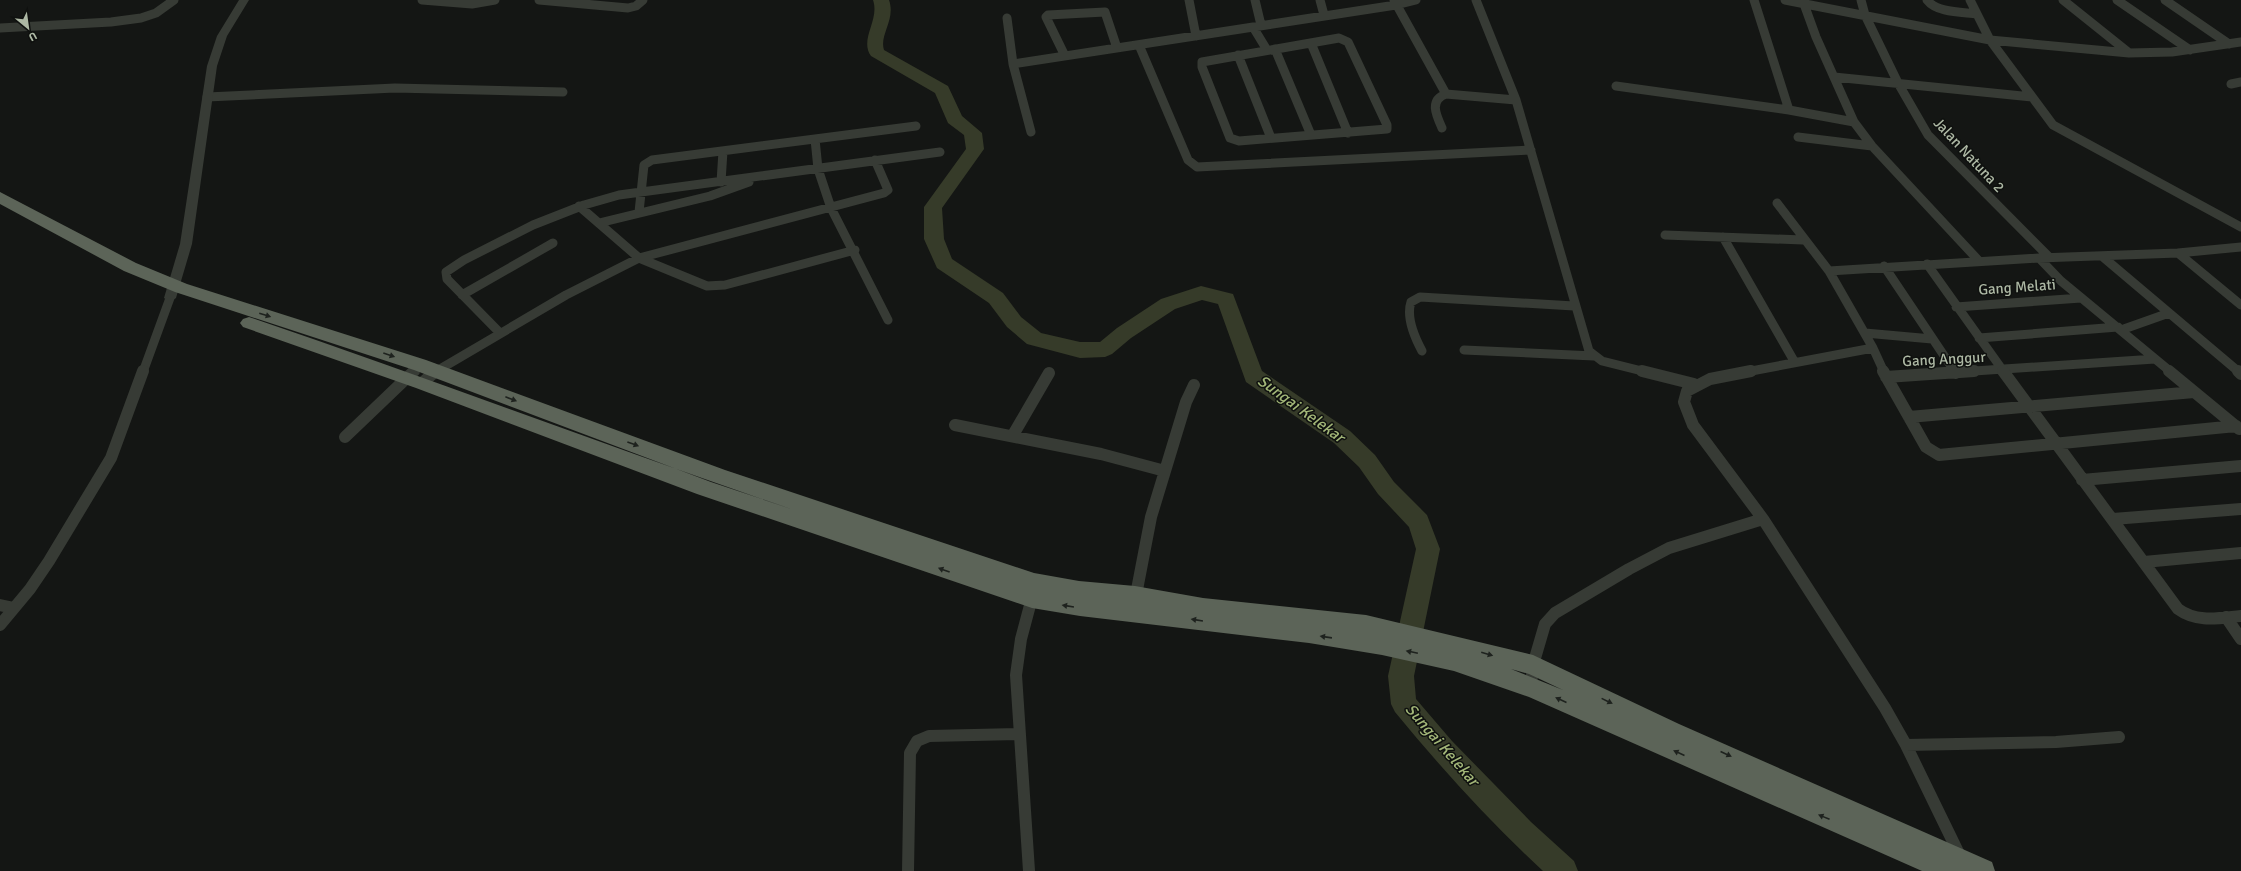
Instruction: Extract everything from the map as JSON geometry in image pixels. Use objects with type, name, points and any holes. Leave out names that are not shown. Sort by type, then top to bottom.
[{"type":"highway","points":[[1,203],[54,233],[172,291],[421,374],[600,441],[704,488],[1033,590],[1080,608],[1134,604],[1267,628],[1365,634],[1450,652],[1481,668],[1532,676],[1802,808],[1956,866],[1983,871]]},
{"type":"street","points":[[0,28],[111,22],[141,18],[156,13],[174,0]]},
{"type":"street","points":[[0,625],[49,561],[111,458],[172,291],[186,244],[212,66],[222,36],[244,0]]},
{"type":"street","points":[[422,0],[472,4],[495,0]]},
{"type":"street","points":[[539,0],[604,2],[632,7],[642,0]]},
{"type":"street","points":[[1189,0],[1196,36]]},
{"type":"street","points":[[1255,0],[1257,26],[1271,49],[1311,135]]},
{"type":"street","points":[[1320,0],[1324,15]]},
{"type":"street","points":[[1014,64],[1416,0]]},
{"type":"street","points":[[1476,0],[1516,100],[1585,344],[1594,356],[1602,361],[1694,384],[1794,362],[1873,348]]},
{"type":"street","points":[[1754,0],[1789,110]]},
{"type":"street","points":[[1785,0],[1990,40],[2129,53],[2190,50],[2241,42]]},
{"type":"street","name":"Jalan Natuna 2","points":[[1861,0],[1865,15],[1898,83],[1928,135],[2044,258],[2061,281],[2238,428]]},
{"type":"street","points":[[1927,0],[1929,5],[1936,8],[1977,14]]},
{"type":"street","points":[[1970,0],[1990,40],[2050,123],[2061,131],[2241,227]]},
{"type":"street","points":[[2063,0],[2129,53]]},
{"type":"street","points":[[2117,0],[2190,50]]},
{"type":"street","points":[[2165,0],[2229,44]]},
{"type":"street","points":[[1395,3],[1446,94]]},
{"type":"street","points":[[1804,4],[1854,122],[1872,146],[1979,261]]},
{"type":"street","points":[[1065,56],[1046,17],[1048,15],[1105,12],[1117,48]]},
{"type":"street","points":[[1007,18],[1014,64],[1032,132]]},
{"type":"street","points":[[1339,38],[1347,41],[1387,126],[1387,129],[1381,131],[1271,138],[1234,140],[1230,138],[1201,64],[1207,60],[1311,43],[1339,38]]},
{"type":"street","points":[[1311,43],[1348,133]]},
{"type":"street","points":[[1139,45],[1188,160],[1197,167],[1531,150]]},
{"type":"street","points":[[1238,55],[1271,138]]},
{"type":"street","points":[[1834,77],[2032,97]]},
{"type":"street","points":[[2231,84],[2241,82]]},
{"type":"street","points":[[1616,86],[1789,110],[1854,122]]},
{"type":"street","points":[[207,97],[395,88],[564,92]]},
{"type":"street","points":[[1442,128],[1435,107],[1437,97],[1446,94],[1516,100]]},
{"type":"street","points":[[639,212],[644,165],[647,161],[916,126]]},
{"type":"street","points":[[1798,137],[1872,146]]},
{"type":"street","points":[[815,139],[818,169],[831,208],[855,250],[888,320]]},
{"type":"street","points":[[721,182],[723,151]]},
{"type":"street","points":[[500,333],[447,279],[446,274],[450,268],[531,225],[579,206],[619,195],[759,178],[875,160],[940,152]]},
{"type":"street","points":[[345,437],[421,374],[500,333],[566,295],[639,258],[887,192],[888,184],[875,160]]},
{"type":"street","points":[[599,223],[727,191],[759,178]]},
{"type":"street","points":[[1777,203],[1803,240],[1829,271],[1865,333],[1886,377],[1926,448],[1938,455],[2055,443],[2238,428]]},
{"type":"street","points":[[579,206],[639,258],[703,285],[716,287],[855,250]]},
{"type":"street","points":[[1665,234],[1803,240]]},
{"type":"street","points":[[1723,237],[1794,362]]},
{"type":"street","points":[[462,295],[553,243]]},
{"type":"street","points":[[1829,271],[1884,266],[1979,261],[2178,253],[2241,247]]},
{"type":"street","points":[[2178,253],[2241,305]]},
{"type":"street","points":[[2103,257],[2241,374]]},
{"type":"street","points":[[1927,264],[2028,407],[2113,519],[2175,606],[2185,615],[2197,619],[2241,616]]},
{"type":"street","points":[[1884,266],[1956,373]]},
{"type":"street","points":[[1422,352],[1414,337],[1410,305],[1413,300],[1420,297],[1574,306]]},
{"type":"street","name":"Gang Melati","points":[[1956,307],[2081,298]]},
{"type":"street","points":[[1979,338],[2119,329],[2169,313]]},
{"type":"street","points":[[1865,333],[1932,339]]},
{"type":"street","points":[[1464,350],[1594,356]]},
{"type":"street","name":"Gang Anggur","points":[[1886,377],[2003,371],[2155,359]]},
{"type":"street","points":[[1013,435],[1049,373]]},
{"type":"street","points":[[1694,384],[1684,394],[1685,410],[1723,467],[1763,519],[1885,708],[1906,745],[1956,866]]},
{"type":"street","points":[[1134,604],[1152,517],[1186,402],[1194,385]]},
{"type":"street","points":[[1909,417],[2194,392]]},
{"type":"street","points":[[955,425],[1013,435],[1165,471]]},
{"type":"street","points":[[2082,480],[2241,466]]},
{"type":"street","points":[[2113,519],[2241,509]]},
{"type":"street","points":[[1532,676],[1545,624],[1559,610],[1629,569],[1669,548],[1763,519]]},
{"type":"street","points":[[2144,562],[2241,553]]},
{"type":"street","points":[[1029,871],[1017,690],[1018,661],[1033,590]]},
{"type":"street","points":[[0,605],[14,608]]},
{"type":"street","points":[[2226,617],[2241,639]]},
{"type":"street","points":[[908,871],[910,753],[913,744],[920,739],[929,736],[1020,734]]},
{"type":"street","points":[[1906,745],[2042,743],[2119,737]]},
{"type":"waterway","name":"Sungai Kelekar","points":[[881,0],[884,11],[874,44],[877,53],[942,90],[954,119],[973,133],[975,149],[933,207],[934,239],[944,263],[996,298],[1014,322],[1034,339],[1080,350],[1105,349],[1124,333],[1168,304],[1201,293],[1226,299],[1253,376],[1342,437],[1367,461],[1386,488],[1419,522],[1428,549],[1401,676],[1404,704],[1443,750],[1521,832],[1564,871]]}]
